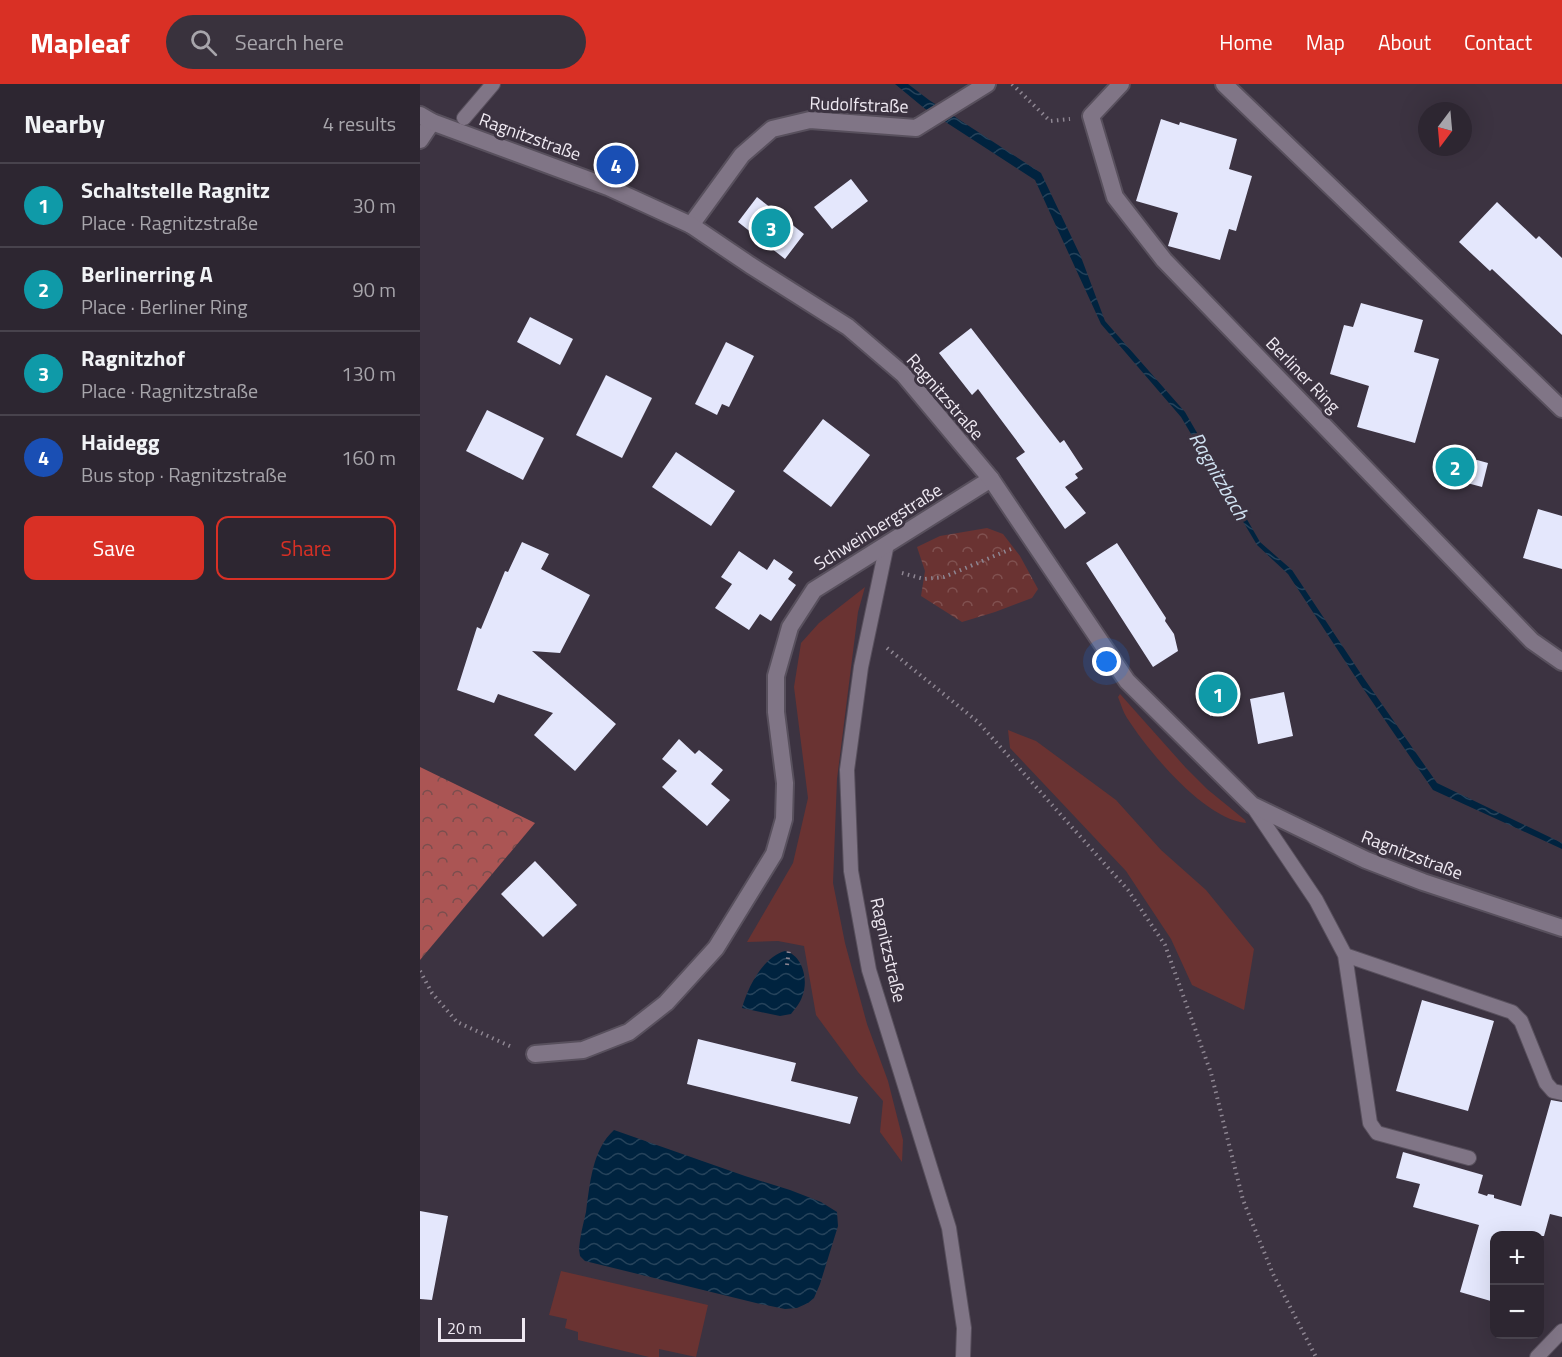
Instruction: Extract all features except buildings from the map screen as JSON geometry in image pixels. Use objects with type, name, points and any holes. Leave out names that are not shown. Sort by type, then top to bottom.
[{"type":"street","name":"Rudolfstraße","points":[[691,225],[742,155],[772,129],[810,120],[916,128],[987,84]]},
{"type":"street","points":[[1091,116],[1121,84]]},
{"type":"street","points":[[1224,84],[1562,409]]},
{"type":"street","name":"Berliner Ring","points":[[1091,116],[1114,197],[1164,260],[1532,641],[1562,662]]},
{"type":"street","name":"Ragnitzstraße","points":[[420,140],[426,118],[608,187],[691,225],[848,327],[904,375],[991,479],[1127,681],[1252,805],[1366,860],[1423,882],[1562,928]]},
{"type":"street","name":"Schweinbergstraße","points":[[535,1054],[583,1050],[629,1032],[666,1003],[716,948],[774,854],[784,819],[785,783],[776,712],[776,676],[790,627],[814,590],[991,479]]},
{"type":"lane","points":[[464,118],[493,84]]},
{"type":"lane","name":"Ragnitzstraße","points":[[887,544],[861,667],[847,770],[851,871],[869,970],[949,1228],[964,1329],[963,1357]]},
{"type":"lane","name":"Ragnitzstraße","points":[[1252,805],[1316,900],[1345,955],[1370,1123],[1377,1133],[1469,1158]]},
{"type":"lane","points":[[1345,955],[1512,1012],[1521,1021],[1546,1083],[1553,1091],[1562,1093]]},
{"type":"lane","points":[[1537,1357],[1562,1331]]},
{"type":"path","points":[[1012,84],[1050,121],[1091,116]]},
{"type":"path","points":[[882,568],[924,579],[944,577],[1018,546]]},
{"type":"path","points":[[868,632],[978,722],[1128,890],[1165,945],[1211,1073],[1243,1200],[1273,1274],[1316,1357]]},
{"type":"path","points":[[787,965],[789,950]]},
{"type":"path","points":[[420,971],[432,993],[457,1022],[510,1047],[535,1054]]},
{"type":"green space","points":[[987,528],[1003,534],[1020,556],[1038,589],[1032,598],[962,622],[921,596],[925,571],[917,547],[940,536]]},
{"type":"green space","points":[[865,587],[858,612],[837,779],[833,883],[845,943],[867,1024],[888,1081],[903,1140],[902,1162],[880,1132],[883,1101],[858,1072],[816,1015],[804,946],[778,941],[747,942],[793,863],[808,798],[794,687],[801,643],[819,623]]},
{"type":"green space","points":[[1120,694],[1186,768],[1246,823],[1230,819],[1213,810],[1179,782],[1149,748],[1127,718],[1118,697]]},
{"type":"green space","points":[[1008,730],[1036,741],[1116,800],[1161,850],[1206,890],[1254,949],[1244,1010],[1192,985],[1171,939],[1126,871],[1010,748]]},
{"type":"green space","points":[[420,767],[535,823],[420,960]]},
{"type":"green space","points":[[561,1271],[708,1305],[696,1357],[659,1349],[659,1357],[649,1357],[578,1340],[578,1332],[565,1328],[567,1319],[549,1315]]},
{"type":"water","name":"Ragnitzbach","points":[[895,84],[908,84],[1041,173],[1081,257],[1105,321],[1185,412],[1260,542],[1292,570],[1437,783],[1562,843],[1562,849],[1433,790],[1288,574],[1257,545],[1181,417],[1101,324],[1035,180],[924,108]]},
{"type":"water","points":[[785,951],[796,958],[803,970],[804,991],[796,1008],[791,1014],[780,1016],[742,1008],[752,982],[763,966],[777,954]]},
{"type":"water","points":[[614,1130],[790,1190],[821,1202],[837,1212],[838,1226],[814,1298],[797,1308],[785,1309],[585,1261],[580,1256],[579,1249],[593,1168],[601,1147]]},
{"type":"place","name":"Haidegg","points":[[616,165]]},
{"type":"place","name":"Ragnitzhof","points":[[771,228]]},
{"type":"place","name":"Berlinerring A","points":[[1455,467]]},
{"type":"place","name":"Schaltstelle Ragnitz","points":[[1218,694]]}]
